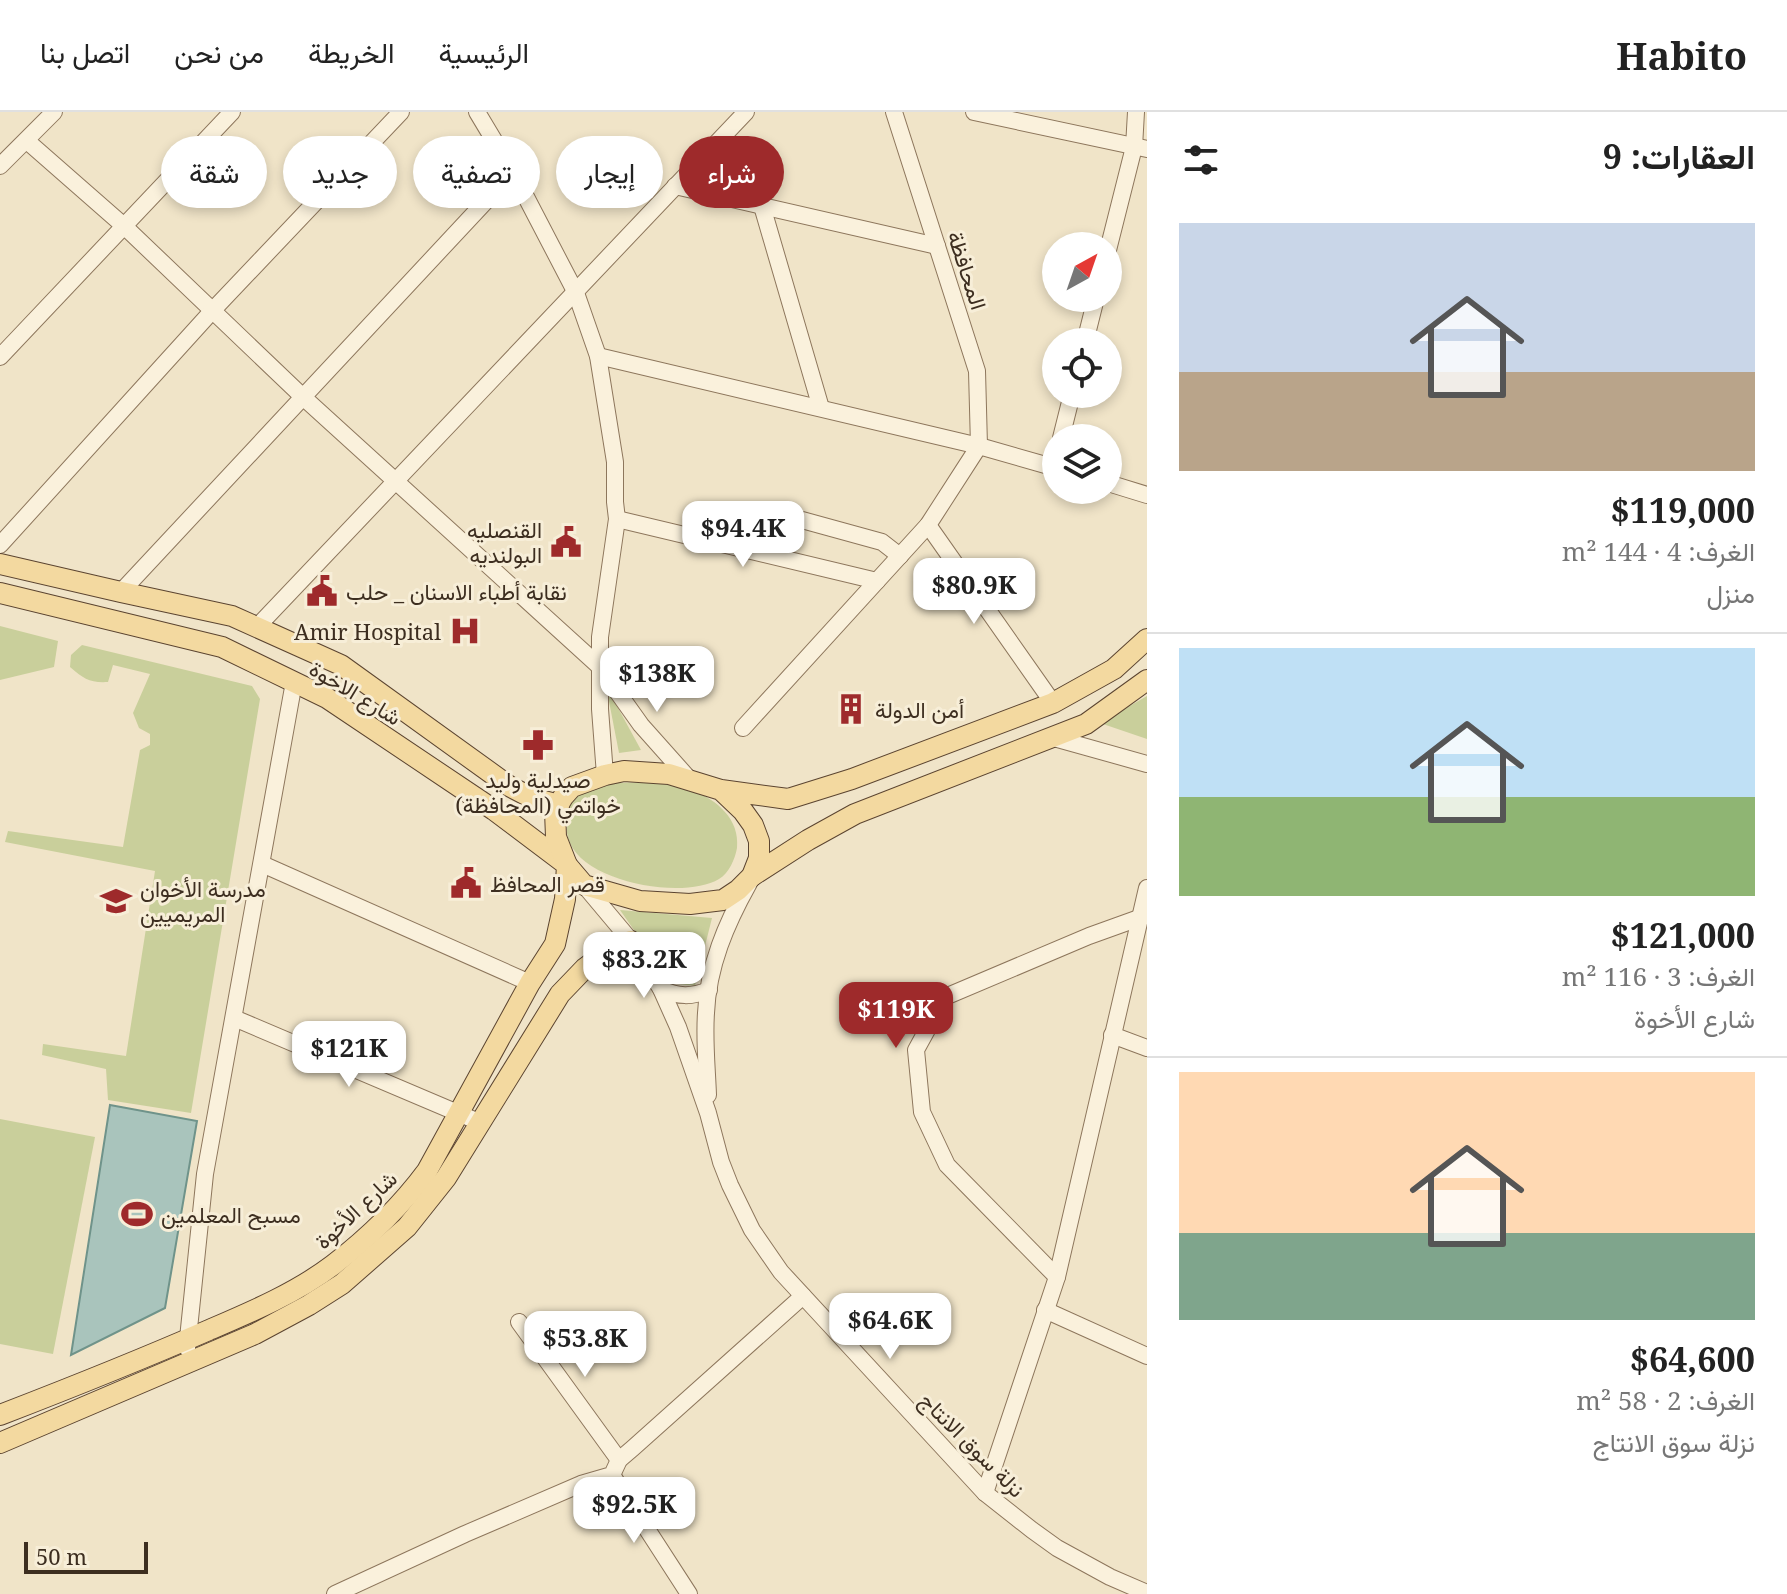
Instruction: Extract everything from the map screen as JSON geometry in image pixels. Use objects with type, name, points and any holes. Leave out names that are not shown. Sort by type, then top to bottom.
[{"type":"main road","points":[[0,564],[232,616],[341,665],[509,786],[532,798],[559,805]]},
{"type":"main road","name":"شارع الاخوة","points":[[0,593],[222,647],[327,698],[494,810],[567,865]]},
{"type":"main road","points":[[1147,639],[1114,669],[1053,703],[852,779],[788,799],[721,790],[669,774],[624,771],[605,775],[572,787],[563,797],[555,811],[556,837],[567,865],[584,885],[640,901],[690,904],[723,900],[752,876],[855,814],[1086,724],[1147,680]]},
{"type":"main road","points":[[721,790],[743,811],[759,841],[759,858],[752,876]]},
{"type":"main road","name":"شارع الأخوة","points":[[0,1415],[109,1373],[250,1312],[331,1266],[390,1215],[427,1171],[530,983],[555,944],[565,899],[567,865]]},
{"type":"main road","name":"شارع الأخوة","points":[[0,1443],[255,1334],[342,1284],[407,1227],[446,1178],[560,994],[585,968],[608,951],[631,941]]},
{"type":"street","points":[[0,166],[54,112]]},
{"type":"street","points":[[0,357],[232,112]]},
{"type":"street","points":[[0,545],[213,310],[401,112]]},
{"type":"street","points":[[477,112],[491,136]]},
{"type":"street","points":[[257,627],[746,112]]},
{"type":"street","name":"المحافظة","points":[[894,112],[977,371],[979,446]]},
{"type":"street","points":[[974,112],[1140,148]]},
{"type":"street","points":[[1114,232],[1140,148],[1136,112]]},
{"type":"street","points":[[27,141],[124,226],[303,397],[599,666],[641,725],[690,780]]},
{"type":"street","points":[[675,186],[679,187]]},
{"type":"street","points":[[121,592],[479,208]]},
{"type":"street","points":[[532,208],[576,293],[598,356],[615,462],[617,519],[602,621],[599,666],[605,775]]},
{"type":"street","points":[[763,208],[821,408]]},
{"type":"street","points":[[771,208],[937,246]]},
{"type":"street","points":[[598,356],[1042,461]]},
{"type":"street","points":[[743,728],[928,525],[979,446]]},
{"type":"street","points":[[1122,487],[1147,495]]},
{"type":"street","points":[[617,519],[877,581]]},
{"type":"street","points":[[802,520],[882,542],[900,556]]},
{"type":"street","points":[[928,525],[1053,703]]},
{"type":"street","points":[[188,1363],[187,1340],[205,1174],[294,682]]},
{"type":"street","points":[[1054,738],[1147,764]]},
{"type":"street","points":[[262,864],[530,983]]},
{"type":"street","points":[[708,1113],[706,1013],[709,990],[720,940],[752,876]]},
{"type":"street","points":[[584,885],[631,941],[661,989],[678,1027],[708,1113]]},
{"type":"street","points":[[985,1493],[1057,1277],[1147,888]]},
{"type":"street","points":[[1057,1277],[947,1165],[922,1112],[916,1050],[945,997],[1139,918]]},
{"type":"street","points":[[661,989],[680,996],[709,990]]},
{"type":"street","points":[[234,1018],[479,1122]]},
{"type":"street","points":[[1112,1035],[1147,1048]]},
{"type":"street","name":"نزلة سوق الانتاج","points":[[708,1113],[721,1162],[740,1208],[781,1272],[985,1493],[1111,1586],[1147,1593]]},
{"type":"street","points":[[335,1594],[616,1468],[803,1296]]},
{"type":"street","points":[[1045,1310],[1147,1356]]},
{"type":"street","points":[[519,1322],[616,1468],[689,1594]]},
{"type":"green space","points":[[0,626],[58,641],[54,667],[0,680]]},
{"type":"green space","points":[[82,645],[252,686],[260,699],[191,1113],[108,1100],[106,1069],[42,1055],[43,1044],[126,1056],[155,871],[5,842],[8,831],[123,847],[140,750],[150,745],[150,734],[139,728],[133,713],[150,674],[113,665],[108,682],[88,679],[70,667],[71,655]]},
{"type":"green space","points":[[606,686],[641,750],[619,753]]},
{"type":"green space","points":[[1147,696],[1147,739],[1100,723]]},
{"type":"green space","points":[[650,782],[692,790],[718,805],[731,820],[737,848],[731,865],[719,879],[683,888],[638,884],[615,878],[596,868],[580,857],[570,843],[566,822],[569,801],[587,788]]},
{"type":"green space","points":[[620,910],[712,918],[695,986],[671,983]]},
{"type":"green space","points":[[0,1119],[95,1137],[53,1354],[0,1344]]},
{"type":"water","name":"مسبح المعلمين","points":[[110,1105],[197,1121],[165,1308],[71,1355]]},
{"type":"place","name":"القنصليه البولنديه","points":[[566,542]]},
{"type":"place","name":"نقابة أطباء الاسنان _ حلب","points":[[322,591]]},
{"type":"place","name":"Amir Hospital","points":[[465,631]]},
{"type":"place","name":"أمن الدولة","points":[[851,709]]},
{"type":"place","name":"صيدلية وليد خواتمي (المحافظة)","points":[[538,745]]},
{"type":"place","name":"قصر المحافظ","points":[[466,883]]},
{"type":"place","name":"مدرسة الأخوان المريميين","points":[[116,901]]},
{"type":"place","name":"مسبح المعلمين","points":[[137,1214]]}]
